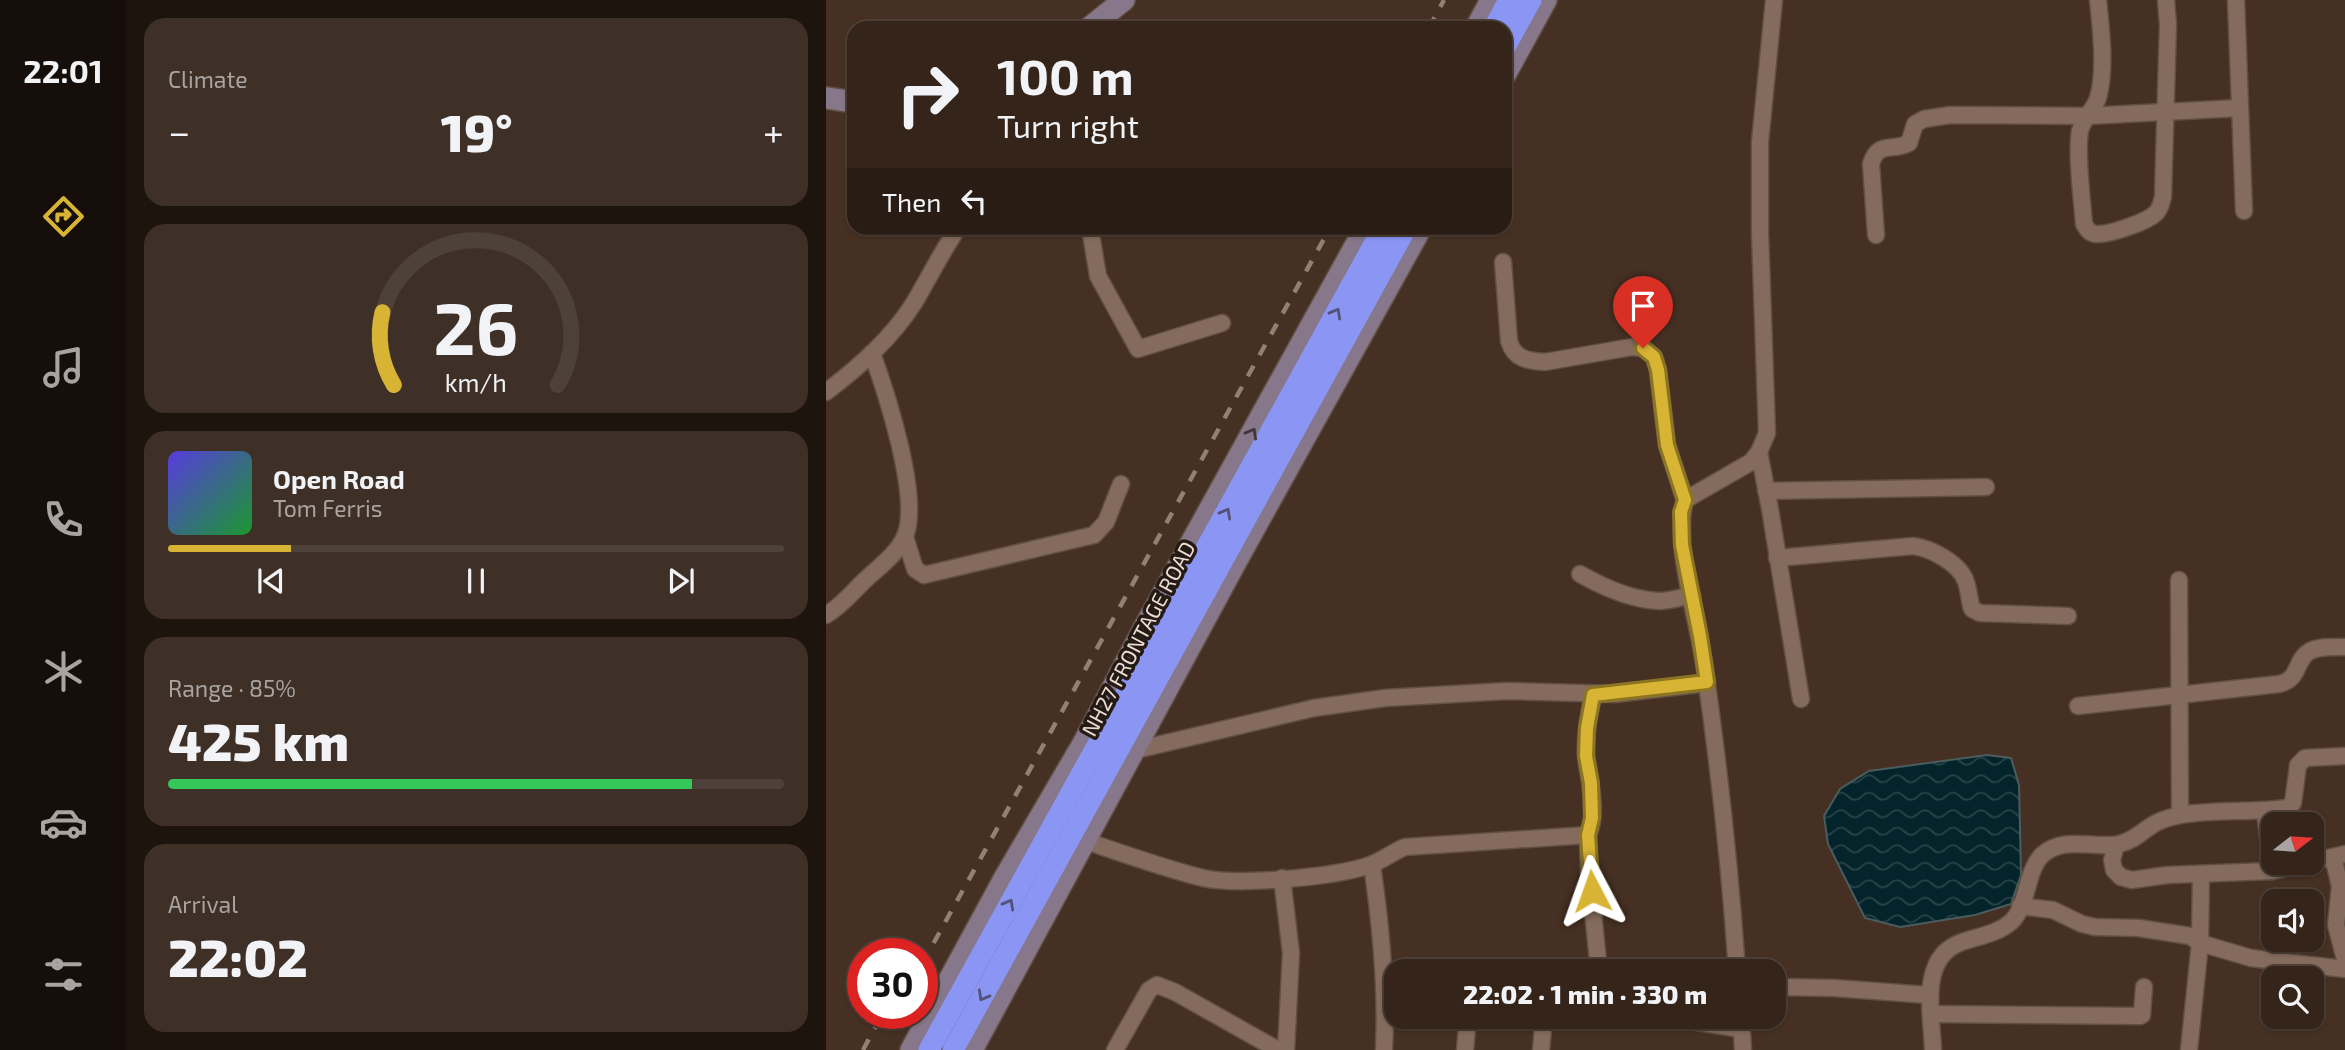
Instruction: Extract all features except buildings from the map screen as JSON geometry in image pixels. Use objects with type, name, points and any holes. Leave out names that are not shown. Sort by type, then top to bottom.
[{"type":"highway","points":[[1498,21],[1509,0]]},
{"type":"highway","points":[[1512,34],[1531,0]]},
{"type":"highway","points":[[929,1050],[1379,235]]},
{"type":"highway","points":[[953,1050],[1402,235]]},
{"type":"street","points":[[1098,21],[1124,0]]},
{"type":"street","points":[[1480,21],[1491,0]]},
{"type":"street","points":[[1512,62],[1546,0]]},
{"type":"street","points":[[1736,959],[1720,775],[1707,682],[1681,537],[1681,512],[1685,500],[1699,490],[1737,472],[1751,462],[1768,433],[1760,233],[1760,142],[1774,0]]},
{"type":"street","points":[[2098,0],[2100,86],[2097,100],[2080,133],[2084,224],[2088,232],[2096,234],[2112,232],[2143,221],[2160,209],[2168,24],[2166,0]]},
{"type":"street","points":[[2236,0],[2244,211]]},
{"type":"street","points":[[826,98],[847,101]]},
{"type":"street","points":[[1876,235],[1871,178],[1874,155],[1882,148],[1909,143],[1915,124],[1924,119],[1950,116],[2087,116],[2240,108]]},
{"type":"street","points":[[826,392],[873,353],[913,304],[954,235]]},
{"type":"street","points":[[1091,235],[1098,276],[1138,349],[1222,323]]},
{"type":"street","name":"NH27 FRONTAGE ROAD","points":[[911,1050],[1005,877],[1084,742],[1157,604],[1361,235]]},
{"type":"street","points":[[972,1050],[1417,235]]},
{"type":"street","points":[[1503,262],[1509,341],[1512,351],[1521,358],[1531,362],[1545,362],[1632,347],[1643,348],[1654,357],[1667,445],[1685,500]]},
{"type":"street","points":[[873,353],[891,406],[904,468],[909,513],[905,537],[915,569],[924,575],[1094,535],[1106,522],[1121,484]]},
{"type":"street","points":[[1759,452],[1801,699]]},
{"type":"street","points":[[1766,491],[1986,487]]},
{"type":"street","points":[[826,615],[845,601],[891,556],[905,537]]},
{"type":"street","points":[[1777,558],[1924,547],[1933,550],[1962,574],[1972,609],[1980,613],[2068,616]]},
{"type":"street","points":[[1580,574],[1610,589],[1649,599],[1671,600],[1692,595]]},
{"type":"street","points":[[2179,580],[2180,815]]},
{"type":"street","points":[[2078,705],[2288,682],[2308,652],[2345,647]]},
{"type":"street","points":[[1136,750],[1314,708],[1375,700],[1507,691],[1593,695],[1707,682]]},
{"type":"street","points":[[1593,695],[1587,728],[1586,756],[1591,783],[1592,818],[1588,835],[1589,873],[1598,959]]},
{"type":"street","points":[[1933,1050],[1928,995],[1940,957],[1948,949],[2005,927],[2014,918],[2040,857],[2050,850],[2076,843],[2116,845],[2129,841],[2152,825],[2180,815],[2287,808],[2293,803],[2298,765],[2305,758],[2345,757]]},
{"type":"street","points":[[1086,841],[1204,878],[1245,881],[1354,870],[1372,865],[1405,847],[1588,835]]},
{"type":"street","points":[[2116,845],[2112,860],[2114,870],[2121,877],[2132,880],[2167,875],[2261,871]]},
{"type":"street","points":[[2339,856],[2340,886],[2336,925],[2345,959]]},
{"type":"street","points":[[1372,865],[1380,928],[1384,1050]]},
{"type":"street","points":[[2189,1050],[2200,943],[2201,874]]},
{"type":"street","points":[[1282,878],[1291,953],[1286,1050]]},
{"type":"street","points":[[2020,906],[2053,910],[2095,927],[2164,930],[2190,936],[2200,943],[2251,958],[2345,969]]},
{"type":"street","points":[[1115,1050],[1149,990],[1157,985],[1175,992],[1278,1050]]},
{"type":"street","points":[[1786,987],[1928,995]]},
{"type":"street","points":[[1931,1014],[2140,1017],[2144,987]]},
{"type":"street","points":[[1465,1050],[1467,1029]]},
{"type":"street","points":[[1542,1050],[1543,1029]]},
{"type":"street","points":[[1741,1029],[1743,1050]]},
{"type":"water","points":[[1987,755],[2011,758],[2019,785],[2021,875],[2011,904],[1975,915],[1900,927],[1865,918],[1828,844],[1824,816],[1840,789],[1869,771]]},
{"type":"railway","points":[[1433,21],[1444,0]]},
{"type":"railway","points":[[936,938],[1326,235]]},
{"type":"railway","points":[[863,1050],[874,1029]]},
{"type":"route","points":[[1592,891],[1588,835],[1592,818],[1591,783],[1586,756],[1587,728],[1593,695],[1707,682],[1682,545],[1681,512],[1685,500],[1667,445],[1658,370],[1654,357],[1643,348]]}]
